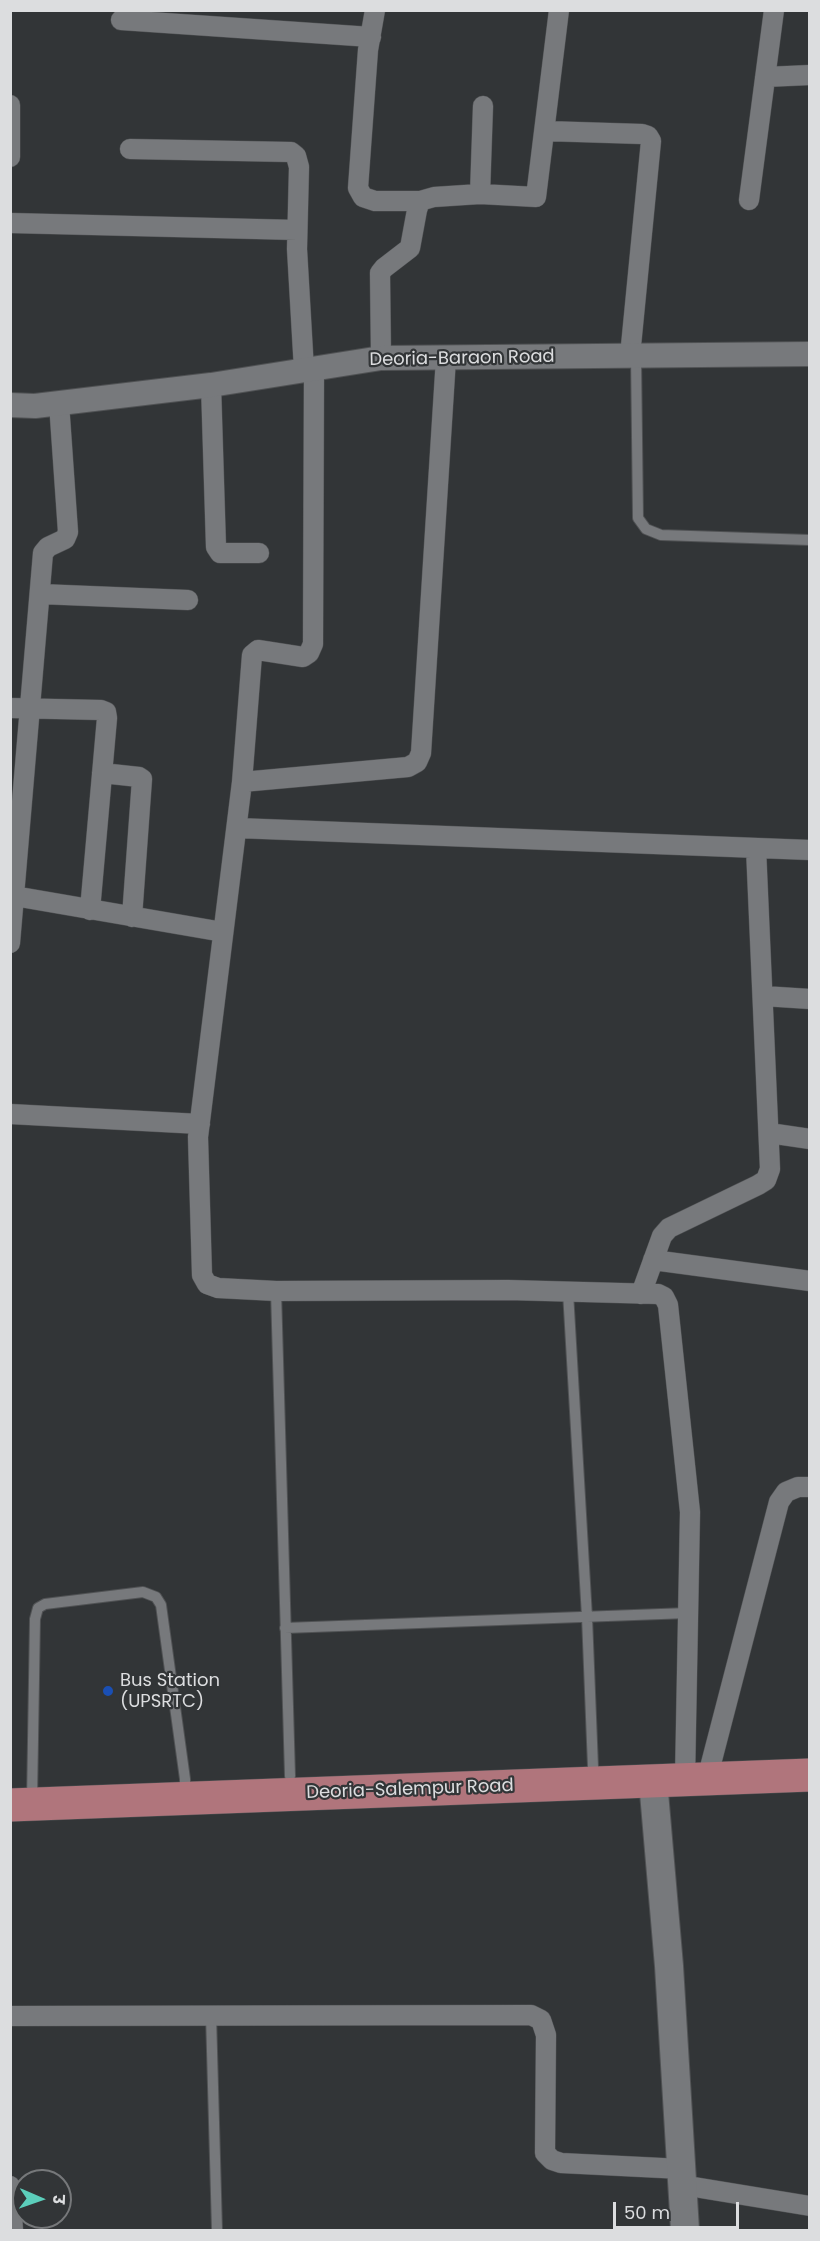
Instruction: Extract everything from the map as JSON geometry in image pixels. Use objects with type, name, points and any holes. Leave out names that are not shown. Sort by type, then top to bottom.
[{"type":"highway","name":"Deoria-Salempur Road","points":[[22,1794],[653,1781],[697,1771],[810,1758]]},
{"type":"highway","name":"Deoria-Salempur Road","points":[[185,1789],[290,1776],[593,1767],[810,1775]]},
{"type":"main road","points":[[653,1781],[669,1966],[685,2230]]},
{"type":"street","points":[[375,10],[370,37],[358,188],[363,197],[375,201],[420,201],[434,197],[480,194],[536,197],[559,10]]},
{"type":"street","points":[[749,200],[774,10]]},
{"type":"street","points":[[121,20],[370,37]]},
{"type":"street","points":[[765,77],[810,75]]},
{"type":"street","points":[[10,105],[10,157]]},
{"type":"street","points":[[480,194],[483,106]]},
{"type":"street","points":[[545,131],[642,134],[648,136],[651,141],[633,356]]},
{"type":"street","points":[[130,149],[291,152],[296,156],[299,167],[297,230],[309,370],[313,644],[309,653],[303,657],[258,651],[252,655],[237,828],[198,1137],[202,1275],[207,1284],[218,1288],[276,1292],[508,1290],[658,1294],[664,1297],[668,1305],[690,1512],[688,1613],[697,1771]]},
{"type":"street","points":[[381,358],[380,273],[410,248],[420,201]]},
{"type":"street","points":[[10,223],[297,230]]},
{"type":"street","name":"Deoria-Baraon Road","points":[[10,405],[35,406],[211,385],[381,358],[810,354]]},
{"type":"street","points":[[242,782],[408,767],[417,762],[421,753],[446,358]]},
{"type":"street","points":[[211,385],[216,547],[220,553],[259,553]]},
{"type":"street","points":[[10,943],[14,896],[20,708],[40,594],[43,553],[48,547],[65,539],[68,532],[59,403]]},
{"type":"street","points":[[40,594],[188,600]]},
{"type":"street","points":[[20,708],[106,712],[90,910]]},
{"type":"street","points":[[102,772],[142,779],[132,917]]},
{"type":"street","points":[[237,828],[810,850]]},
{"type":"street","points":[[641,1294],[662,1236],[669,1228],[766,1180],[770,1169],[756,848]]},
{"type":"street","points":[[14,896],[224,932]]},
{"type":"street","points":[[763,996],[810,999]]},
{"type":"street","points":[[10,1113],[200,1124]]},
{"type":"street","points":[[769,1133],[810,1139]]},
{"type":"street","points":[[653,1260],[810,1281]]},
{"type":"street","points":[[697,1771],[779,1502],[786,1492],[798,1487],[810,1487]]},
{"type":"street","points":[[10,2016],[531,2015],[541,2020],[546,2035],[545,2153],[552,2160],[561,2163],[682,2177],[810,2206]]},
{"type":"street","points":[[10,2186],[13,2230]]},
{"type":"lane","points":[[633,356],[638,518],[646,529],[661,535],[810,540]]},
{"type":"lane","points":[[276,1292],[290,1776]]},
{"type":"lane","points":[[568,1292],[587,1617],[593,1767]]},
{"type":"lane","points":[[22,1794],[35,1619],[38,1608],[45,1604],[143,1592],[156,1597],[161,1605],[185,1789]]},
{"type":"lane","points":[[285,1628],[688,1613]]},
{"type":"lane","points":[[212,2015],[217,2230]]},
{"type":"place","name":"Bus Station (UPSRTC)","points":[[108,1691]]}]
